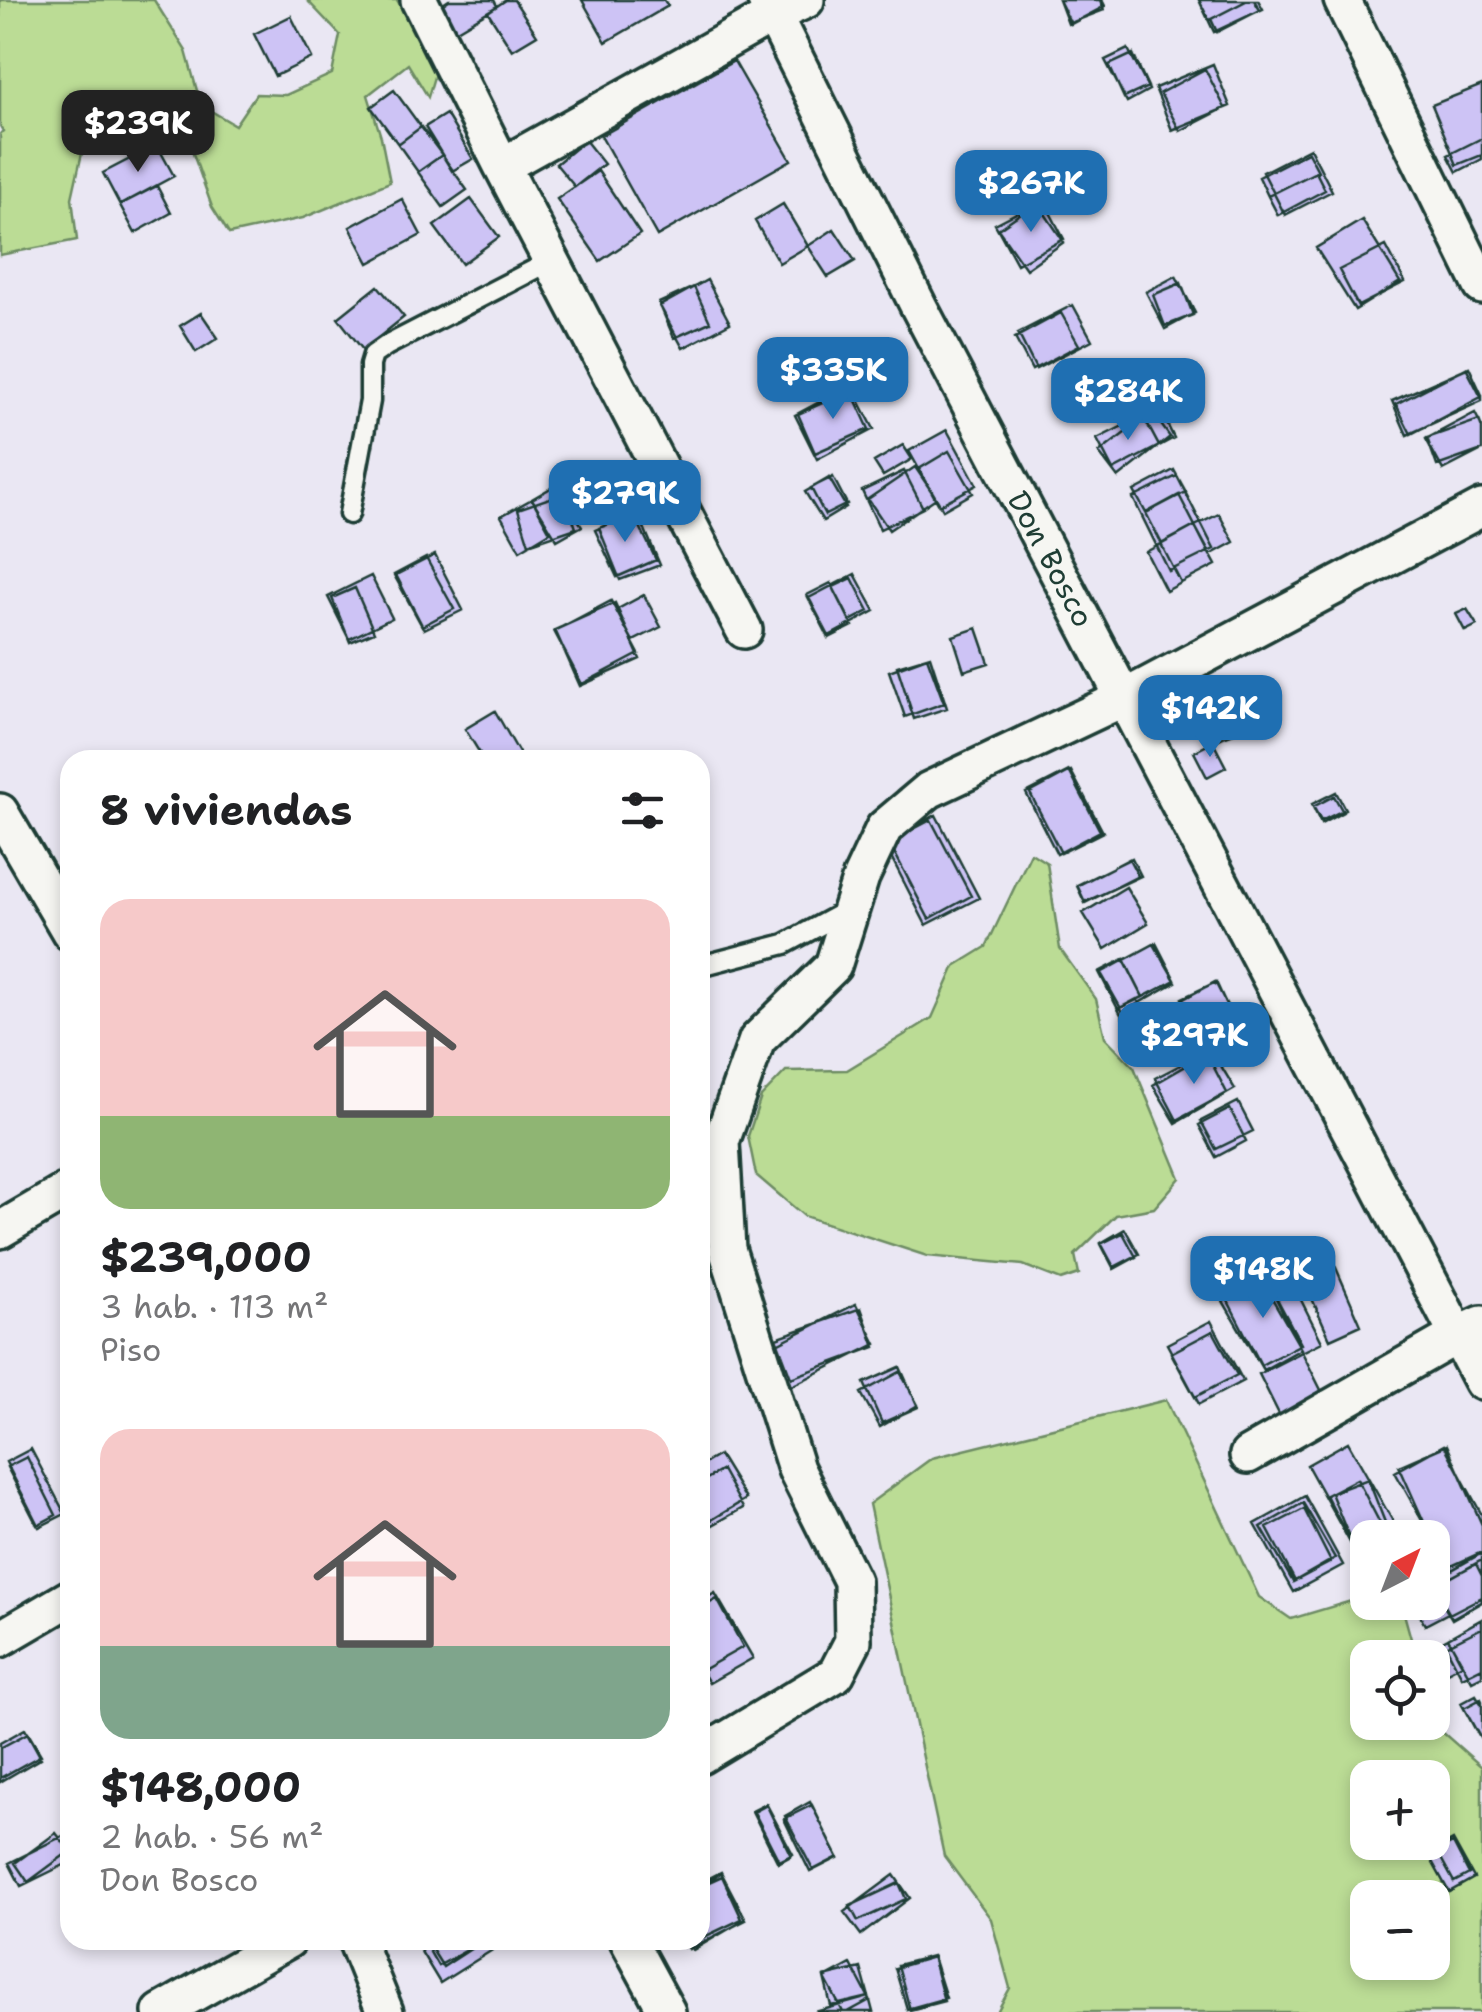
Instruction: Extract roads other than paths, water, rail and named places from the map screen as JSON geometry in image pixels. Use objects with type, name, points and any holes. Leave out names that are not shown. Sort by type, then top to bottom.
[{"type":"street","points":[[419,0],[744,630]]},
{"type":"street","points":[[1342,0],[1482,286]]},
{"type":"street","points":[[502,166],[782,5]]},
{"type":"street","name":"Don Bosco","points":[[782,5],[920,308],[1124,698],[1470,1329],[1482,1382]]},
{"type":"street","points":[[710,1750],[836,1674],[854,1641],[852,1580],[796,1470],[727,1249],[721,1142],[756,1040],[833,966],[861,877],[884,828],[929,790],[1124,698],[1482,508]]},
{"type":"street","points":[[0,812],[60,915]]},
{"type":"street","points":[[0,1230],[60,1195]]},
{"type":"street","points":[[1248,1455],[1470,1329]]},
{"type":"street","points":[[0,1638],[60,1604]]},
{"type":"street","points":[[162,2012],[270,1950]]},
{"type":"street","points":[[360,1950],[386,2012]]},
{"type":"street","points":[[633,1950],[667,2012]]},
{"type":"lane","points":[[349,514],[370,401],[373,355],[552,261]]},
{"type":"lane","points":[[710,963],[785,944],[851,908]]}]
